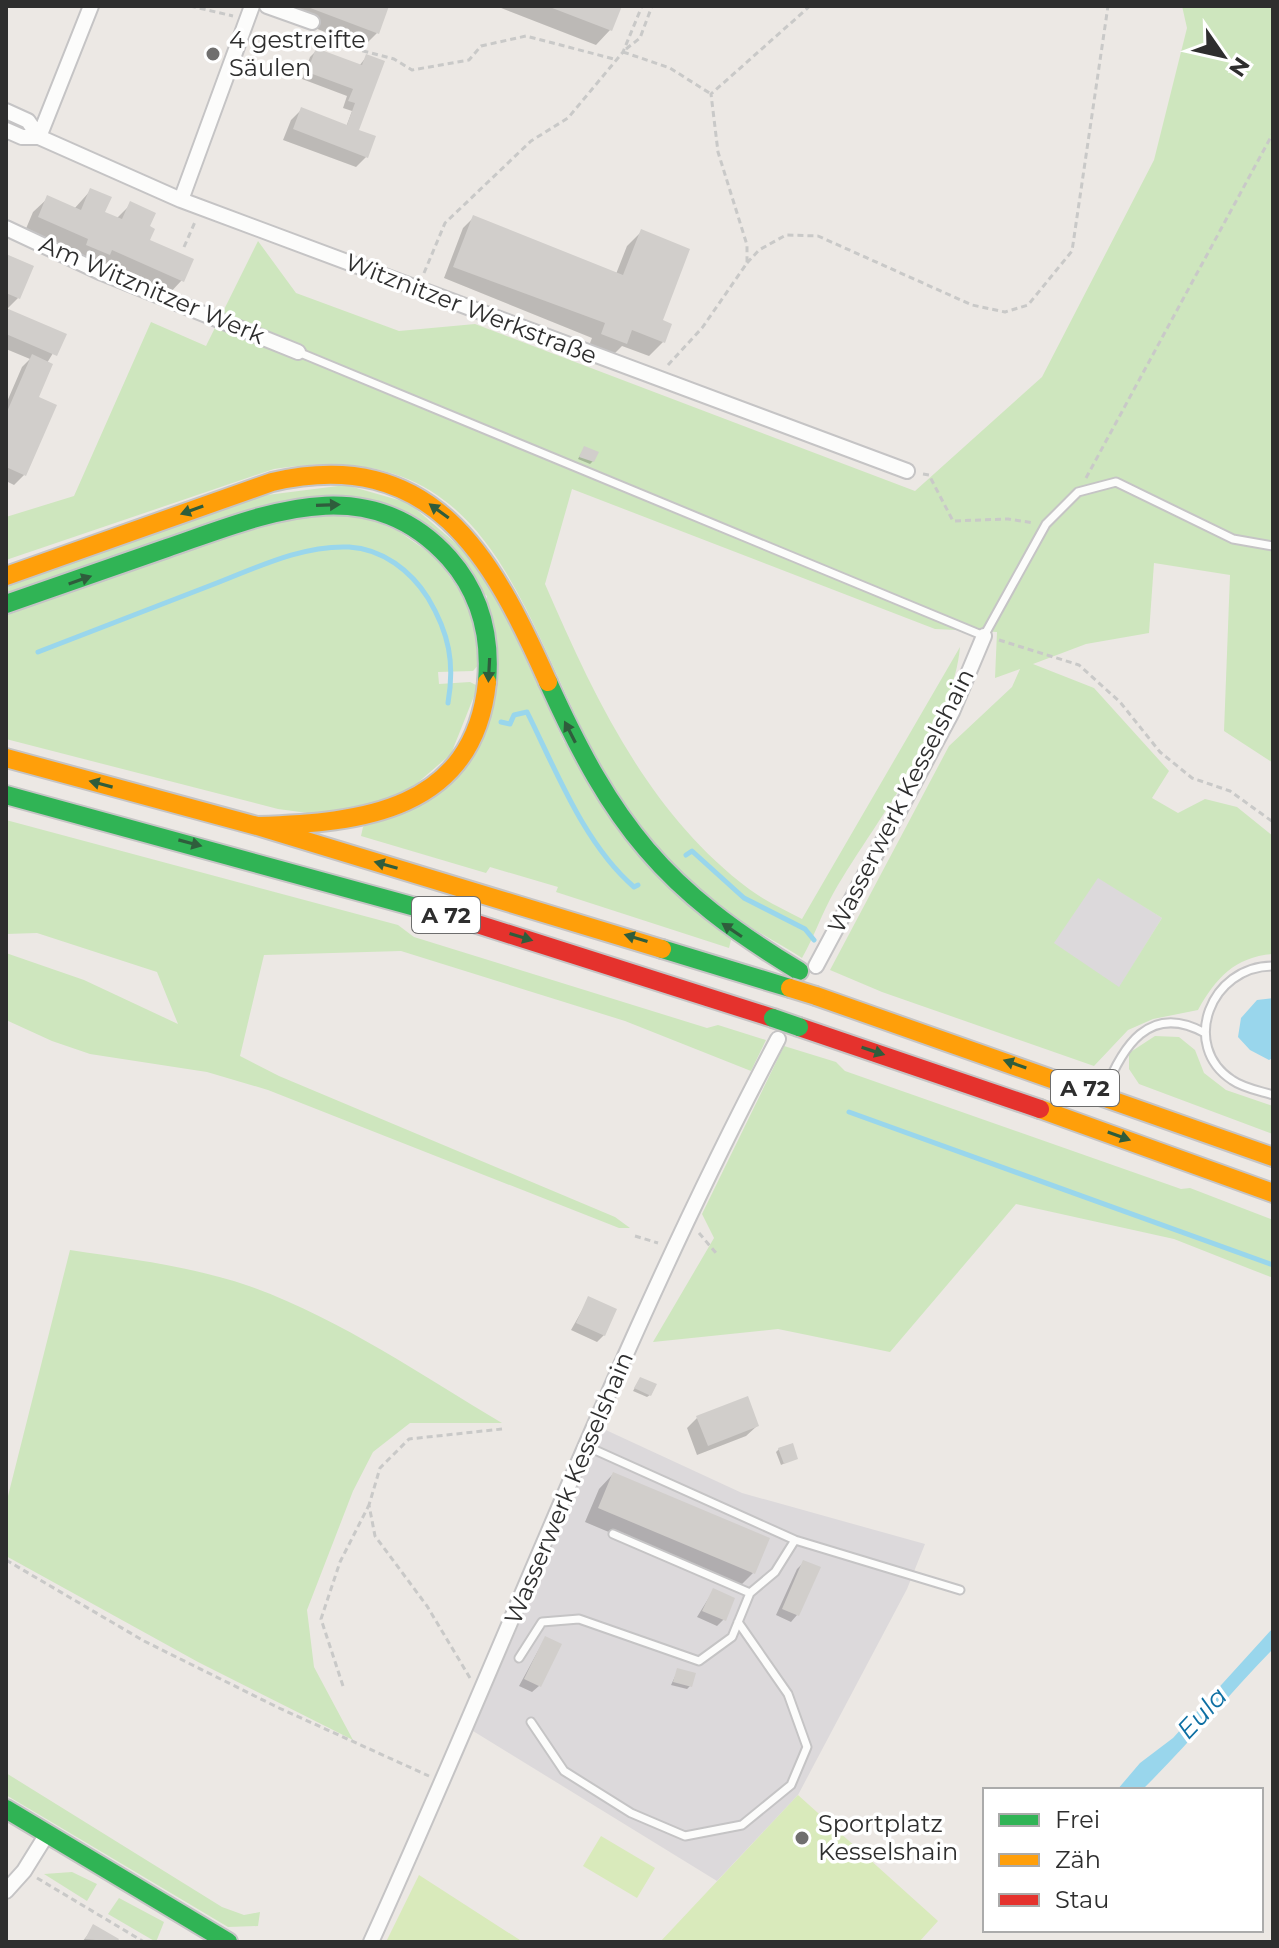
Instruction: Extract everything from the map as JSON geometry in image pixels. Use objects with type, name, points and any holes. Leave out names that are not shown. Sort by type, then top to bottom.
[{"type":"main road","points":[[6,576],[231,496],[298,477],[356,476],[396,487],[418,498],[459,527],[496,572],[588,768],[632,836],[694,901],[724,925],[808,981]]},
{"type":"main road","points":[[6,604],[265,514],[301,506],[345,504],[378,510],[413,527],[445,551],[469,582],[486,621],[491,667],[485,705],[468,745],[446,774],[419,796],[384,812],[340,822],[257,826]]},
{"type":"main road","name":"A 72","points":[[6,758],[808,981],[896,1022],[1273,1157]]},
{"type":"main road","name":"A 72","points":[[6,795],[465,920],[961,1080],[1273,1193]]},
{"type":"main road","points":[[6,1809],[228,1942]]},
{"type":"street","points":[[39,137],[91,6]]},
{"type":"street","points":[[267,6],[309,29]]},
{"type":"street","points":[[181,200],[250,13]]},
{"type":"street","name":"Witznitzer Werkstraße","points":[[6,111],[28,121],[39,137]]},
{"type":"street","name":"Witznitzer Werkstraße","points":[[6,130],[22,137],[39,137],[201,208],[907,471]]},
{"type":"street","name":"Am Witznitzer Werk","points":[[6,228],[102,273],[298,352]]},
{"type":"street","name":"Wasserwerk Kesselshain","points":[[808,981],[952,712],[984,636]]},
{"type":"street","name":"Wasserwerk Kesselshain","points":[[371,1942],[444,1782],[584,1445],[686,1218],[778,1039]]},
{"type":"street","points":[[6,1891],[24,1871],[47,1834]]},
{"type":"lane","points":[[298,352],[984,636],[1046,524],[1078,492],[1116,482],[1233,539],[1273,546]]},
{"type":"lane","points":[[1273,966],[1258,966],[1232,978],[1213,996],[1205,1033],[1213,1060],[1232,1081],[1273,1095]]},
{"type":"lane","points":[[1104,1095],[1118,1056],[1135,1038],[1162,1022],[1191,1025],[1205,1033]]},
{"type":"lane","points":[[584,1445],[795,1540],[960,1590]]},
{"type":"lane","points":[[613,1534],[750,1593]]},
{"type":"lane","points":[[519,1658],[542,1622],[579,1619],[699,1661],[732,1637],[750,1593],[775,1572],[795,1540]]},
{"type":"lane","points":[[531,1722],[564,1771],[631,1813],[685,1836],[742,1825],[791,1785],[807,1747],[788,1694],[738,1622]]},
{"type":"path","points":[[190,6],[250,13]]},
{"type":"path","points":[[623,52],[642,6]]},
{"type":"path","points":[[417,288],[445,223],[531,141],[568,118],[600,81],[614,59],[640,38],[652,6]]},
{"type":"path","points":[[711,94],[810,6]]},
{"type":"path","points":[[659,379],[675,353],[702,328],[747,263],[759,250],[786,235],[818,236],[972,305],[1005,312],[1028,305],[1072,251],[1108,6]]},
{"type":"path","points":[[309,29],[394,59],[412,70],[469,60],[481,46],[526,36],[614,59]]},
{"type":"path","points":[[623,52],[670,68],[711,94]]},
{"type":"path","points":[[711,94],[718,152],[747,245],[747,263]]},
{"type":"path","points":[[1078,492],[1273,133]]},
{"type":"path","points":[[184,247],[201,208]]},
{"type":"path","points":[[907,471],[929,475],[953,521],[1008,519],[1046,524]]},
{"type":"path","points":[[984,636],[1079,665],[1120,702],[1160,752],[1192,778],[1230,791],[1273,822]]},
{"type":"path","points":[[686,1218],[716,1253]]},
{"type":"path","points":[[635,1236],[673,1248]]},
{"type":"path","points":[[343,1686],[321,1619],[340,1562],[369,1505],[380,1468],[409,1439],[502,1429]]},
{"type":"path","points":[[369,1505],[375,1536],[427,1606],[480,1694]]},
{"type":"path","points":[[6,1560],[144,1641],[279,1708],[444,1782]]},
{"type":"path","points":[[24,1871],[144,1942]]},
{"type":"shaded area","points":[[1098,877],[1162,918],[1119,988],[1053,943]]},
{"type":"shaded area","points":[[595,1425],[742,1493],[925,1544],[907,1589],[798,1795],[717,1881],[473,1731],[586,1467]]},
{"type":"green space","points":[[1182,6],[1273,6],[1273,763],[1224,731],[1230,575],[1154,563],[1149,633],[1086,644],[1033,664],[1094,688],[1169,771],[1152,798],[1178,813],[1205,799],[1237,807],[1273,836],[1273,954],[1248,960],[1228,971],[1198,1010],[1153,1019],[1128,1030],[1094,1066],[882,992],[830,970],[949,746],[1012,687],[1020,669],[995,678],[997,632],[935,629],[572,489],[545,584],[604,710],[653,789],[713,859],[749,889],[802,919],[960,647],[954,678],[928,741],[834,892],[802,958],[740,921],[704,895],[674,867],[633,820],[600,770],[527,611],[501,565],[472,526],[436,495],[393,474],[340,464],[274,469],[6,560],[6,517],[74,496],[151,322],[206,346],[258,241],[296,293],[399,331],[475,324],[915,491],[1042,377],[1154,160],[1187,28]],"holes":[[[1098,878],[1162,918],[1119,987],[1054,943]]]},
{"type":"green space","points":[[346,485],[409,503],[483,567],[564,742],[731,940],[729,948],[556,892],[558,887],[490,867],[486,873],[361,836],[363,827],[475,751],[487,596],[358,498],[6,595],[6,585],[259,496]]},
{"type":"green space","points":[[341,513],[372,520],[398,531],[437,558],[470,606],[480,663],[473,671],[438,672],[439,684],[470,682],[478,686],[451,754],[400,798],[315,814],[278,809],[6,739],[6,613],[248,530],[305,515]]},
{"type":"green space","points":[[6,820],[398,925],[414,937],[707,1028],[718,1025],[766,1040],[751,1071],[625,1021],[401,951],[264,955],[240,1056],[279,1076],[615,1217],[630,1228],[619,1228],[268,1090],[207,1072],[90,1054],[6,1020],[6,953],[84,980],[178,1024],[157,972],[37,933],[6,934]]},
{"type":"green space","points":[[1155,1036],[1179,1037],[1195,1050],[1204,1073],[1226,1090],[1273,1106],[1273,1134],[1139,1084],[1129,1069],[1129,1053]]},
{"type":"green space","points":[[784,1046],[836,1062],[845,1071],[1181,1189],[1190,1188],[1273,1220],[1273,1278],[1174,1239],[1016,1204],[890,1352],[778,1329],[653,1342],[714,1238],[702,1214]]},
{"type":"green space","points":[[70,1250],[205,1273],[282,1299],[379,1348],[502,1423],[410,1423],[373,1452],[353,1491],[307,1610],[314,1667],[353,1740],[198,1662],[6,1556],[6,1504]]},
{"type":"green space","points":[[6,1773],[222,1907],[244,1915],[260,1912],[258,1926],[228,1927],[6,1795]]},
{"type":"green space","name":"Sportplatz Kesselshain","points":[[798,1795],[938,1921],[919,1942],[660,1942]]},
{"type":"green space","points":[[601,1836],[655,1868],[637,1898],[583,1866]]},
{"type":"green space","points":[[72,1872],[97,1884],[87,1901],[44,1874]]},
{"type":"green space","points":[[419,1875],[523,1942],[386,1942]]},
{"type":"green space","points":[[119,1898],[164,1922],[156,1942],[108,1914]]},
{"type":"water","points":[[1273,998],[1273,1058],[1269,1060],[1250,1050],[1238,1037],[1241,1018],[1257,1000]]},
{"type":"water","name":"Eula","points":[[1273,1628],[1273,1649],[1159,1773],[1144,1788],[1119,1788],[1140,1763],[1173,1738]]},
{"type":"building","points":[[305,6],[389,6],[379,34]]},
{"type":"building","points":[[547,6],[622,6],[612,31]]},
{"type":"building","points":[[316,48],[362,65],[366,54],[385,61],[359,130],[376,136],[368,158],[293,129],[301,107],[347,125],[355,103],[348,101],[353,89],[307,72]]},
{"type":"building","points":[[90,188],[112,197],[105,212],[122,219],[130,201],[156,213],[150,226],[155,229],[150,240],[194,259],[184,282],[112,250],[110,255],[86,245],[88,239],[38,217],[47,195],[81,210]]},
{"type":"building","points":[[473,215],[623,275],[641,229],[690,249],[663,320],[672,324],[665,343],[632,330],[627,344],[601,334],[605,323],[453,267]]},
{"type":"building","points":[[6,254],[34,266],[20,299],[6,293]]},
{"type":"building","points":[[6,308],[67,334],[57,356],[6,334]]},
{"type":"building","points":[[32,354],[53,364],[39,397],[57,405],[26,476],[6,467],[6,414]]},
{"type":"building","points":[[584,446],[599,452],[594,462],[579,457]]},
{"type":"building","points":[[588,1296],[617,1309],[605,1336],[576,1323]]},
{"type":"building","points":[[640,1377],[657,1384],[651,1396],[634,1388]]},
{"type":"building","points":[[748,1396],[759,1426],[708,1446],[696,1416]]},
{"type":"building","points":[[793,1443],[798,1459],[784,1464],[778,1448]]},
{"type":"building","points":[[613,1472],[770,1538],[755,1574],[598,1508]]},
{"type":"building","points":[[803,1560],[821,1567],[799,1616],[782,1609]]},
{"type":"building","points":[[713,1588],[735,1598],[726,1621],[702,1611]]},
{"type":"building","points":[[545,1636],[562,1644],[541,1687],[524,1679]]},
{"type":"building","points":[[677,1668],[696,1673],[692,1687],[673,1682]]},
{"type":"building","points":[[93,1924],[119,1939],[117,1942],[85,1939]]},
{"type":"waterway","points":[[38,652],[278,559],[313,550],[349,547],[373,552],[395,563],[428,598],[441,624],[448,649],[451,675],[448,703]]},
{"type":"waterway","points":[[501,722],[510,724],[514,715],[527,712],[560,782],[600,850],[634,887],[638,885]]},
{"type":"waterway","points":[[686,855],[692,851],[744,898],[805,929],[814,940]]},
{"type":"waterway","points":[[849,1112],[1273,1265]]},
{"type":"traffic: fast","points":[[6,604],[240,523],[313,506],[349,506],[384,513],[417,530],[460,571],[476,600],[485,632],[487,682]]},
{"type":"traffic: fast","points":[[548,682],[596,776],[647,850],[712,912],[799,971]]},
{"type":"traffic: fast","points":[[6,795],[474,923]]},
{"type":"traffic: fast","points":[[662,949],[790,988]]},
{"type":"traffic: fast","points":[[773,1018],[799,1027]]},
{"type":"traffic: fast","points":[[6,1809],[228,1942]]},
{"type":"traffic: slow","points":[[6,576],[272,482],[328,475],[375,480],[415,496],[449,521],[478,554],[504,592],[548,682]]},
{"type":"traffic: slow","points":[[257,826],[335,820],[372,813],[406,801],[436,783],[460,758],[478,725],[487,682]]},
{"type":"traffic: slow","points":[[6,758],[257,826],[662,949]]},
{"type":"traffic: slow","points":[[790,988],[816,996]]},
{"type":"traffic: slow","points":[[816,996],[1273,1157]]},
{"type":"traffic: slow","points":[[1040,1109],[1273,1193]]},
{"type":"traffic: jam","points":[[474,923],[773,1018]]},
{"type":"traffic: jam","points":[[799,1027],[1040,1109]]},
{"type":"place","name":"4 gestreifte Säulen","points":[[213,54]]},
{"type":"place","name":"Sportplatz Kesselshain","points":[[802,1838]]}]
